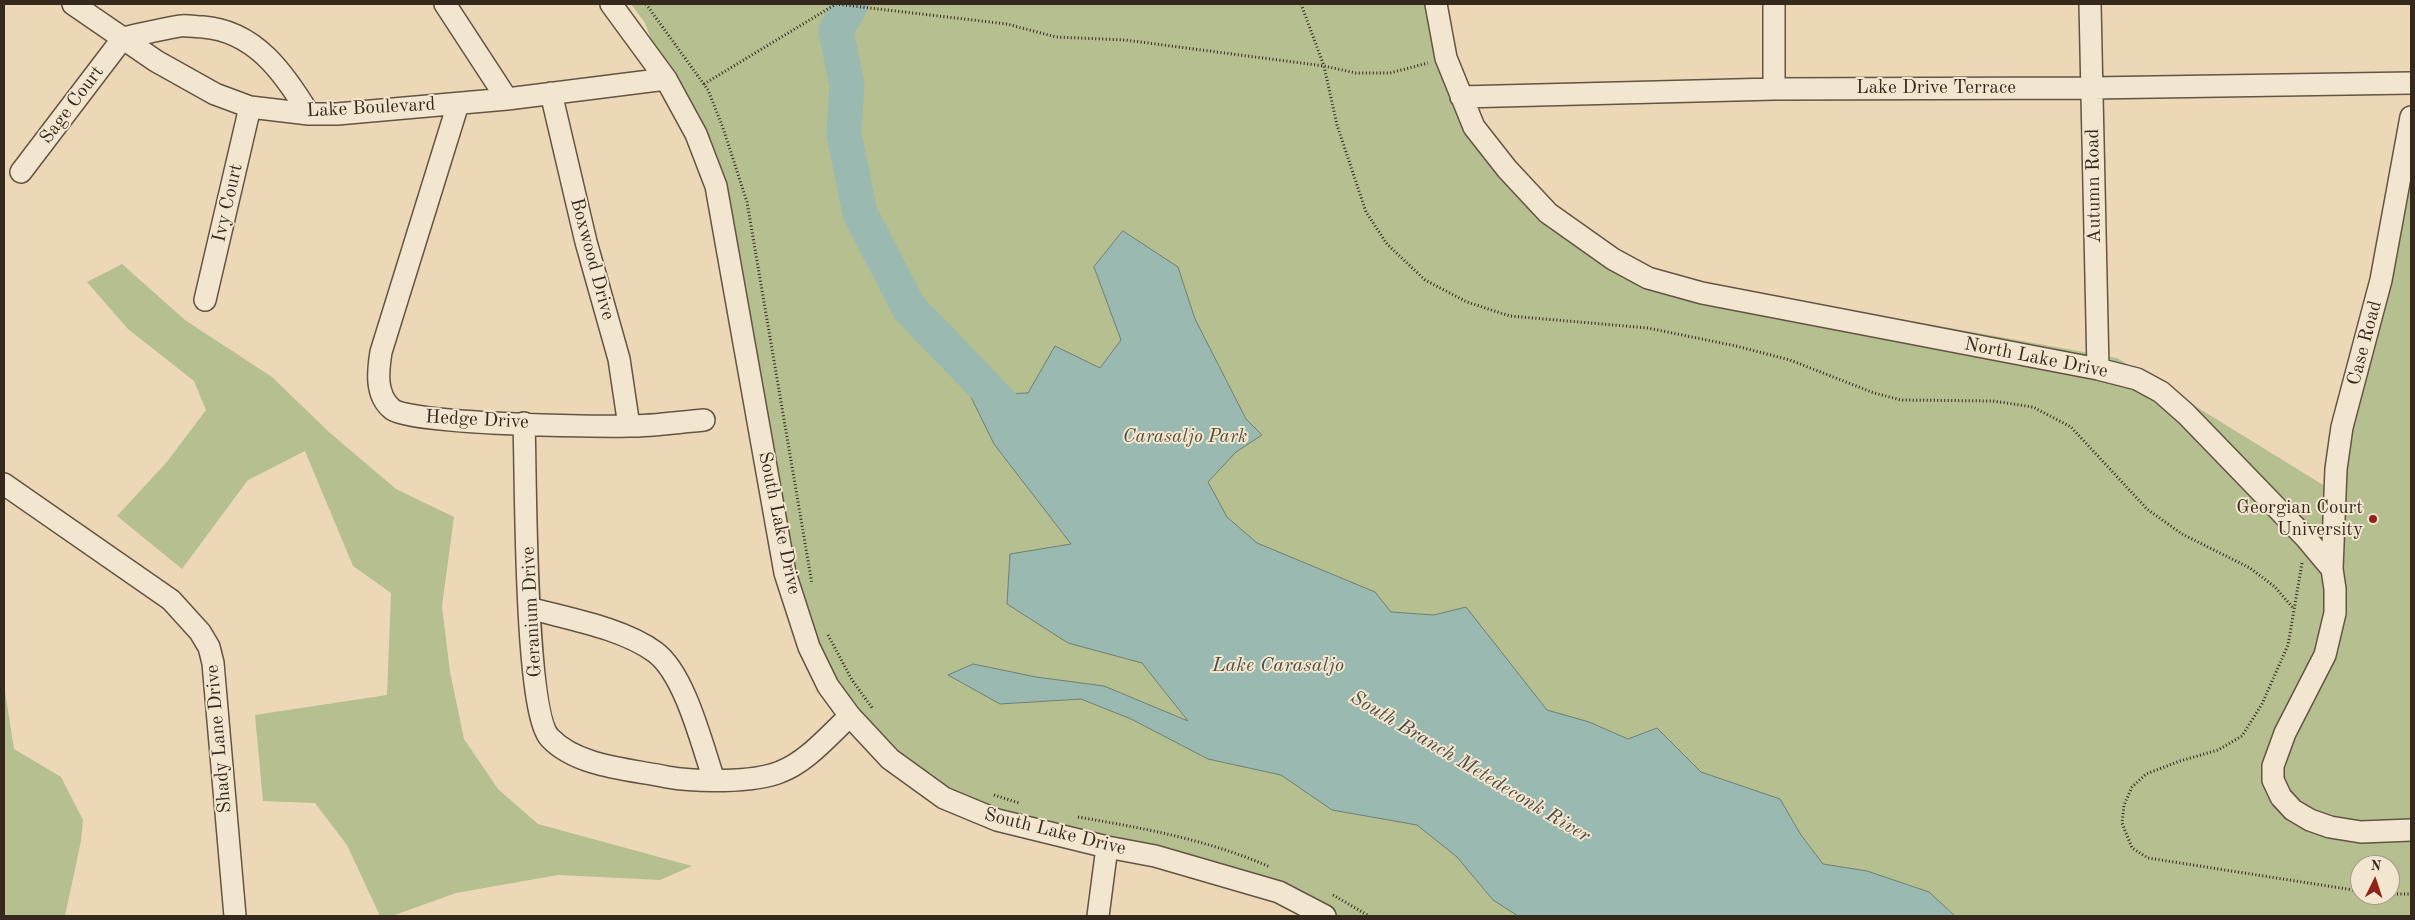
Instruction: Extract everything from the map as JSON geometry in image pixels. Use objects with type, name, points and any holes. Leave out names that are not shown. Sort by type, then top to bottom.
[{"type":"street","name":"Lake Boulevard","points":[[73,4],[156,62],[215,94],[250,107],[308,114],[337,114],[507,99],[666,79]]},
{"type":"street","points":[[445,4],[507,99]]},
{"type":"street","name":"South Lake Drive","points":[[612,4],[666,79],[696,134],[716,186],[785,573],[809,647],[828,686],[850,716],[890,759],[944,798],[997,820],[1107,847],[1155,856],[1279,892],[1325,916]]},
{"type":"street","name":"North Lake Drive","points":[[1436,4],[1446,58],[1474,127],[1507,169],[1548,213],[1613,259],[1648,278],[1768,307],[2098,369],[2137,379],[2161,392],[2186,414],[2306,538],[2332,569]]},
{"type":"street","points":[[1774,4],[1774,89]]},
{"type":"street","name":"Autumn Road","points":[[2090,4],[2098,369]]},
{"type":"street","points":[[123,38],[182,26],[211,28],[238,35],[259,49],[287,78],[308,114]]},
{"type":"street","name":"Sage Court","points":[[21,172],[123,38]]},
{"type":"street","name":"Lake Drive Terrace","points":[[1461,96],[1774,89],[2092,88],[2411,83]]},
{"type":"street","name":"Boxwood Drive","points":[[551,93],[586,242],[619,359],[629,426]]},
{"type":"street","name":"Hedge Drive","points":[[458,104],[381,352],[378,374],[382,396],[392,410],[417,417],[448,421],[629,426],[704,420]]},
{"type":"street","name":"Ivy Court","points":[[205,300],[250,107]]},
{"type":"street","name":"Case Road","points":[[2332,569],[2336,470],[2342,427],[2381,280],[2411,117]]},
{"type":"street","name":"Geranium Drive","points":[[524,423],[530,646],[542,724],[549,737],[565,750],[596,763],[679,779],[740,780],[779,773],[807,755],[850,716]]},
{"type":"street","name":"Shady Lane Drive","points":[[4,484],[171,600],[200,632],[209,647],[213,663],[235,916]]},
{"type":"street","points":[[2332,569],[2335,589],[2335,613],[2325,655],[2281,742],[2272,766],[2273,780],[2281,798],[2293,810],[2310,820],[2361,832],[2411,830]]},
{"type":"street","points":[[529,608],[627,636],[656,653],[683,691],[714,780]]},
{"type":"street","points":[[1098,916],[1107,847]]},
{"type":"path","points":[[646,4],[704,84],[723,128],[747,202],[813,591]]},
{"type":"path","points":[[704,84],[836,4],[1007,24],[1056,37],[1125,40],[1324,66],[1356,73],[1390,73],[1446,58]]},
{"type":"path","points":[[1301,4],[1324,66],[1337,125],[1366,212],[1387,244],[1425,280],[1467,302],[1510,316],[1648,328],[1736,346],[1790,360],[1874,393],[1901,400],[1993,401],[2033,407],[2071,427],[2147,509],[2182,534],[2250,568],[2275,587],[2294,609]]},
{"type":"path","points":[[2306,538],[2288,646],[2262,704],[2242,736],[2218,750],[2180,760],[2146,774],[2132,787],[2124,805],[2122,823],[2132,848],[2148,858],[2350,889]]},
{"type":"path","points":[[827,634],[852,680],[874,710]]},
{"type":"path","points":[[990,794],[1025,805]]},
{"type":"path","points":[[1070,816],[1166,834],[1244,855],[1271,867]]},
{"type":"path","points":[[1326,892],[1369,916]]},
{"type":"green space","name":"Carasaljo Park","points":[[631,4],[1438,4],[1446,58],[1518,181],[1650,274],[2117,358],[2333,491],[2342,427],[2411,99],[2411,916],[1325,916],[997,820],[890,759],[809,647],[718,199],[666,79],[645,23]]},
{"type":"green space","points":[[122,264],[185,320],[272,377],[329,432],[396,489],[454,517],[442,606],[450,672],[464,739],[498,789],[538,824],[692,866],[660,880],[558,875],[456,893],[392,916],[380,916],[347,845],[315,803],[263,801],[255,715],[387,695],[391,593],[353,566],[305,451],[248,480],[182,569],[117,516],[166,463],[206,410],[194,381],[128,329],[87,282]]},
{"type":"green space","points":[[4,685],[14,749],[61,777],[83,820],[81,841],[65,916],[4,916]]},
{"type":"water","name":"Lake Carasaljo","points":[[1123,231],[1178,267],[1195,319],[1246,419],[1262,435],[1236,452],[1208,482],[1227,517],[1257,543],[1375,592],[1391,612],[1434,615],[1466,607],[1547,710],[1589,722],[1628,739],[1657,728],[1701,772],[1780,799],[1801,835],[1823,864],[1867,871],[1929,892],[1955,916],[1518,916],[1493,900],[1457,857],[1417,825],[1332,810],[1281,775],[1208,759],[1131,719],[1081,699],[1000,704],[948,675],[973,664],[1036,677],[1104,686],[1188,721],[1142,663],[1068,643],[1007,604],[1010,554],[1071,544],[994,444],[970,395],[1028,393],[1055,346],[1100,368],[1121,340],[1094,267]]},
{"type":"waterway","name":"South Branch Metedeconk River","points":[[851,4],[836,31],[847,85],[844,134],[860,213],[909,308],[1026,429]]},
{"type":"place","name":"Georgian Court University","points":[[2373,519]]}]
